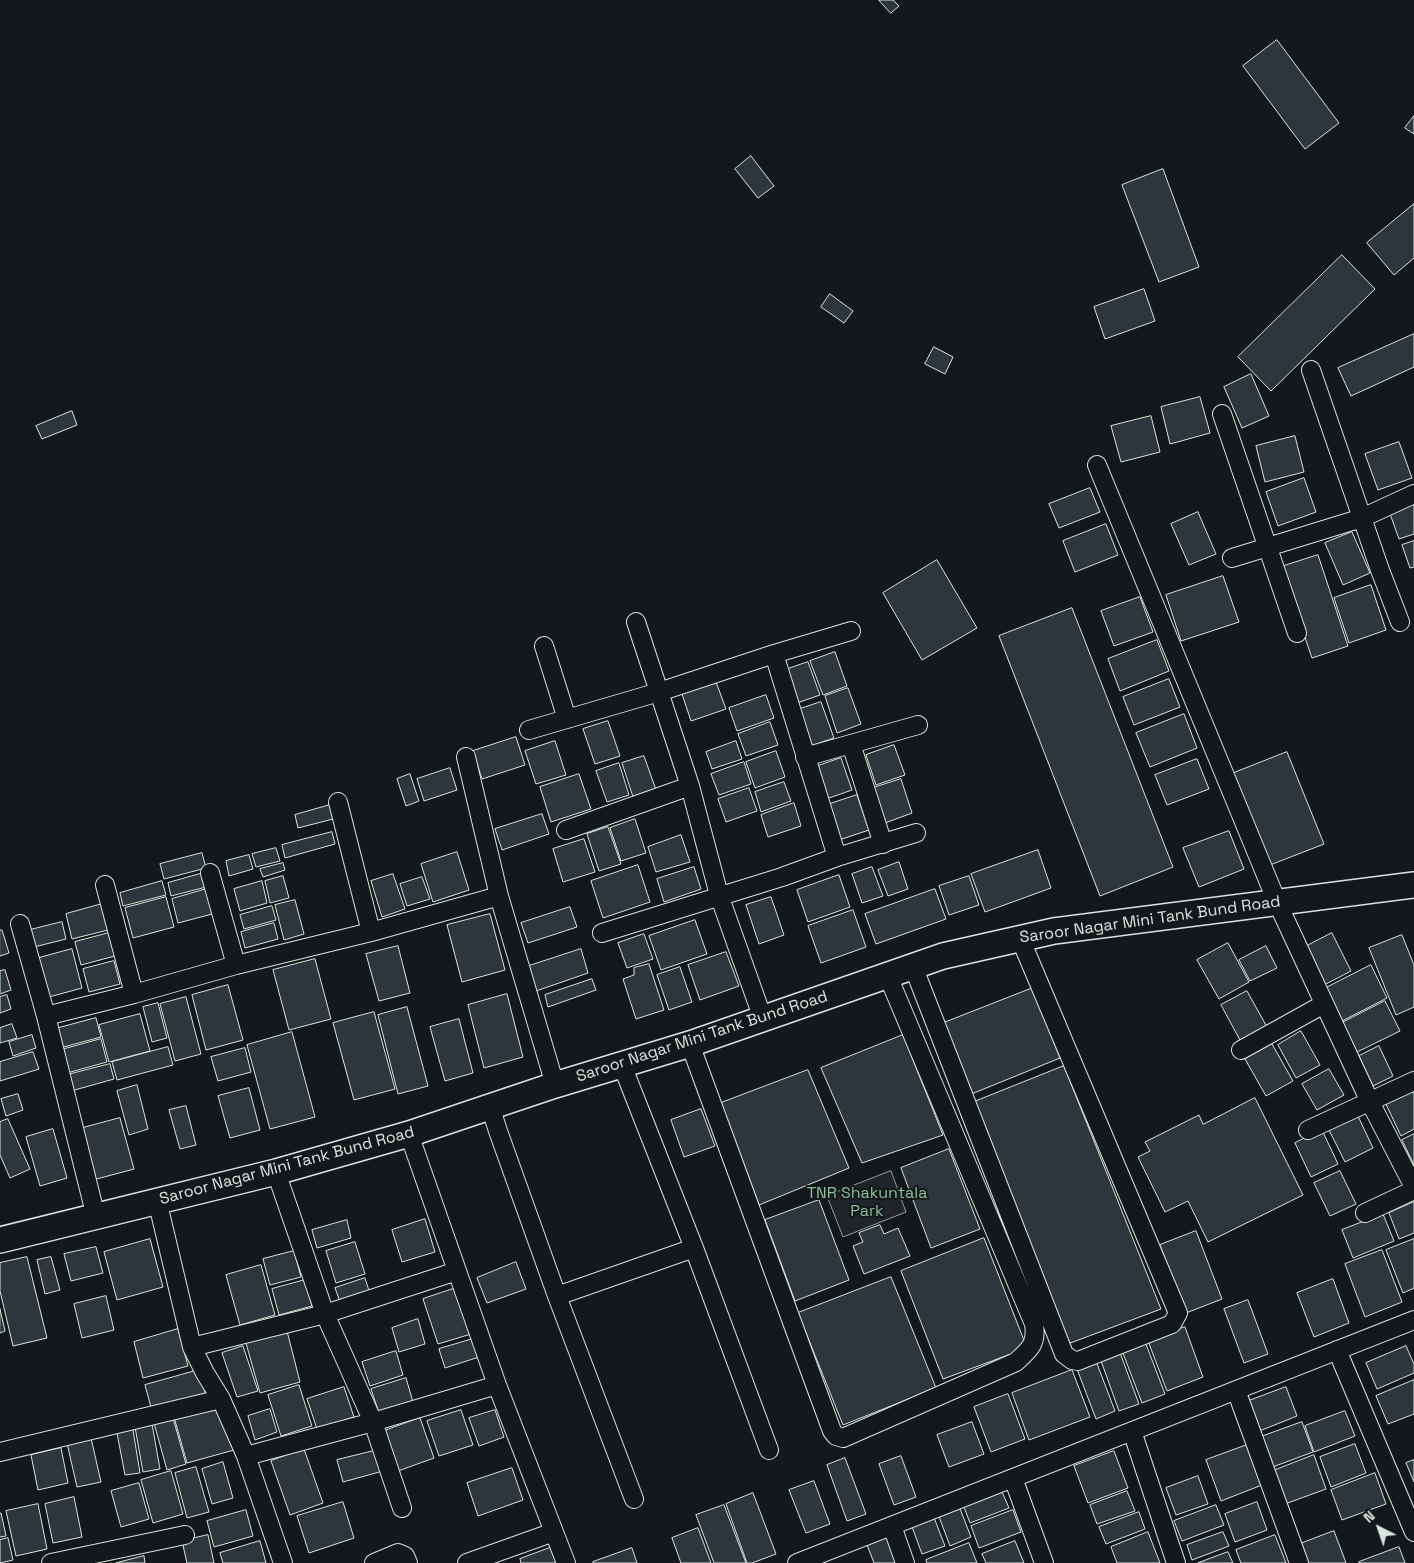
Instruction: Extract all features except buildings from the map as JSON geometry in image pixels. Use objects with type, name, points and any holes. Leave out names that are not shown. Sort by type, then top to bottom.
[{"type":"main road","name":"Saroor Nagar Mini Tank Bund Road","points":[[0,1240],[276,1172],[409,1134],[555,1085],[690,1044],[943,956],[1054,931],[1414,885]]},
{"type":"street","points":[[1311,370],[1400,622]]},
{"type":"street","points":[[1222,414],[1297,633]]},
{"type":"street","points":[[1096,465],[1276,902],[1370,1102],[1414,1188],[1365,1213]]},
{"type":"street","points":[[1232,558],[1362,518],[1414,494]]},
{"type":"street","points":[[636,622],[690,786],[719,895],[763,1019]]},
{"type":"street","points":[[529,730],[659,692],[851,631]]},
{"type":"street","points":[[544,646],[567,719]]},
{"type":"street","points":[[774,654],[837,857]]},
{"type":"street","points":[[805,757],[918,725]]},
{"type":"street","points":[[851,744],[883,844]]},
{"type":"street","points":[[466,757],[499,896],[555,1085]]},
{"type":"street","points":[[566,830],[690,786]]},
{"type":"street","points":[[338,802],[371,932]]},
{"type":"street","points":[[602,933],[916,833]]},
{"type":"street","points":[[210,873],[236,965]]},
{"type":"street","points":[[105,885],[134,994]]},
{"type":"street","points":[[46,1016],[134,994],[236,965],[371,932],[499,896]]},
{"type":"street","points":[[20,924],[46,1016],[96,1217]]},
{"type":"street","points":[[913,966],[1064,1354],[1072,1360],[1078,1361],[1172,1324],[1178,1313],[1020,938]]},
{"type":"street","points":[[690,1044],[832,1431],[836,1436],[843,1438],[1016,1362],[1030,1349],[1036,1336],[1034,1324],[888,976]]},
{"type":"street","points":[[1241,1050],[1324,1004]]},
{"type":"street","points":[[622,1065],[694,1248],[770,1450]]},
{"type":"street","points":[[1308,1130],[1414,1081]]},
{"type":"street","points":[[490,1106],[557,1296],[634,1499]]},
{"type":"street","points":[[409,1134],[497,1385],[566,1563]]},
{"type":"street","points":[[276,1172],[325,1314],[373,1422],[402,1508]]},
{"type":"street","points":[[157,1200],[192,1347],[221,1399],[246,1456],[282,1563]]},
{"type":"street","points":[[557,1296],[694,1248]]},
{"type":"street","points":[[192,1347],[325,1314],[457,1271]]},
{"type":"street","points":[[797,1563],[1414,1320]]},
{"type":"street","points":[[1337,1350],[1414,1532]]},
{"type":"street","points":[[246,1456],[373,1422],[497,1385]]},
{"type":"street","points":[[1236,1390],[1299,1563]]},
{"type":"street","points":[[0,1452],[221,1399]]},
{"type":"street","points":[[1132,1431],[1176,1563]]},
{"type":"street","points":[[1014,1478],[1044,1563]]},
{"type":"street","points":[[892,1526],[905,1563]]},
{"type":"street","points":[[467,1563],[554,1532]]},
{"type":"street","points":[[51,1563],[185,1535]]},
{"type":"street","points":[[374,1563],[398,1553],[405,1556],[408,1563]]},
{"type":"green space","name":"TNR Shakuntala Park","points":[[891,1171],[906,1212],[843,1237],[827,1196]]}]
